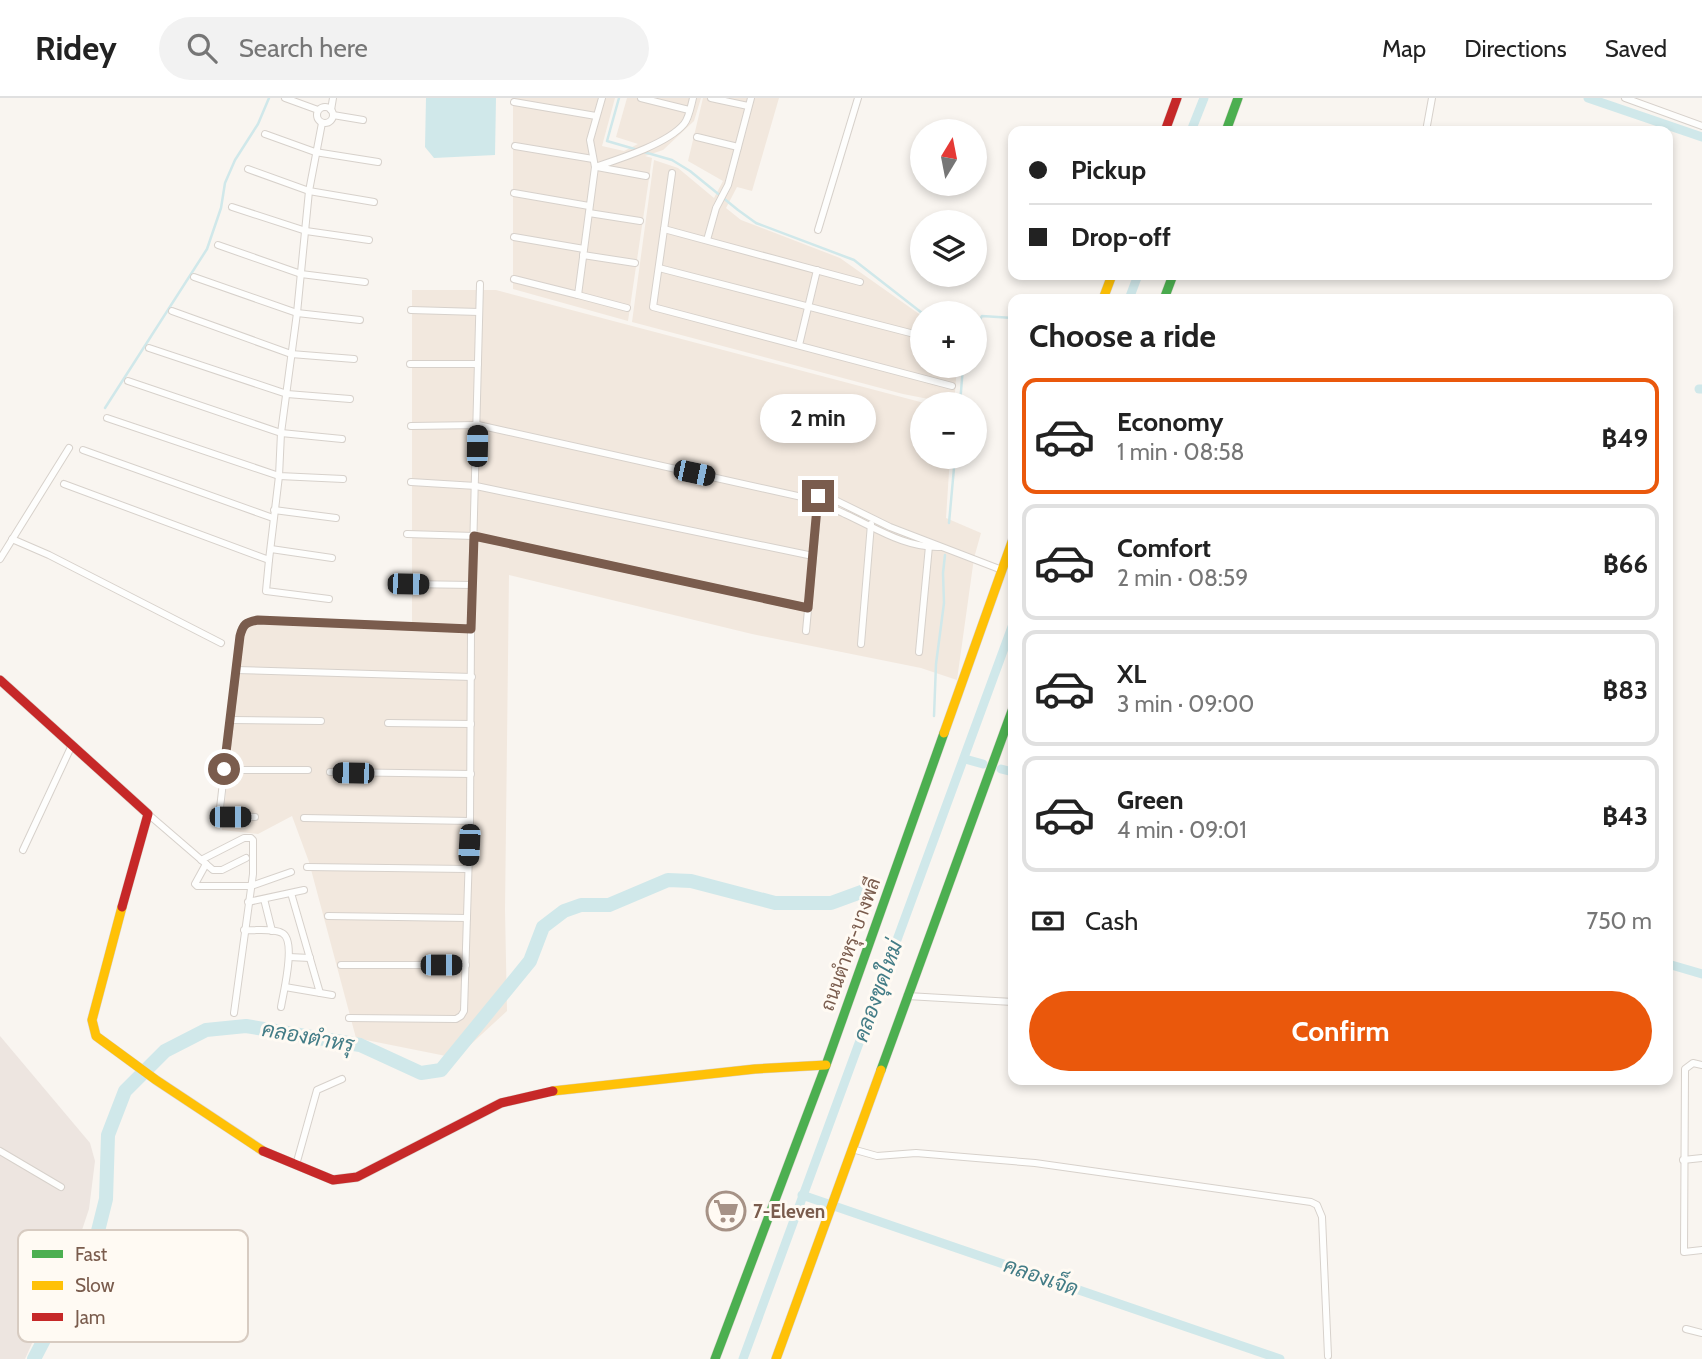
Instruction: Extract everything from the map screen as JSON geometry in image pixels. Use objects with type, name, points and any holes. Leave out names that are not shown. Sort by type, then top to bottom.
[{"type":"main road","points":[[1167,126],[1177,98]]},
{"type":"main road","points":[[1228,126],[1238,98]]},
{"type":"main road","name":"ถนนตำหรุ-บางพลี","points":[[715,1359],[826,1065],[1008,553]]},
{"type":"main road","points":[[0,680],[148,814],[92,1020],[96,1037],[264,1152],[333,1180],[357,1177],[501,1103],[516,1098],[749,1070],[826,1065]]},
{"type":"main road","points":[[776,1359],[1008,722]]},
{"type":"street","points":[[285,98],[363,120]]},
{"type":"street","points":[[322,123],[317,118],[324,98]]},
{"type":"street","points":[[322,123],[330,122],[333,98]]},
{"type":"street","points":[[578,295],[594,163],[590,141],[602,98]]},
{"type":"street","points":[[641,98],[689,110]]},
{"type":"street","points":[[594,163],[626,157],[647,149],[685,124],[693,98]]},
{"type":"street","points":[[711,98],[748,106]]},
{"type":"street","points":[[707,240],[716,208],[728,185],[751,98]]},
{"type":"street","points":[[818,230],[858,98]]},
{"type":"street","points":[[1427,126],[1432,98]]},
{"type":"street","points":[[1625,98],[1638,100],[1702,126]]},
{"type":"street","points":[[514,102],[596,116]]},
{"type":"street","points":[[322,123],[309,191],[266,591],[329,599]]},
{"type":"street","points":[[265,134],[315,152],[378,162]]},
{"type":"street","points":[[697,136],[738,146]]},
{"type":"street","points":[[515,146],[646,176]]},
{"type":"street","points":[[248,169],[309,191],[374,202]]},
{"type":"street","points":[[672,173],[653,307],[953,386]]},
{"type":"street","points":[[513,193],[640,221]]},
{"type":"street","points":[[232,207],[306,231],[369,240]]},
{"type":"street","points":[[664,229],[860,282]]},
{"type":"street","points":[[514,237],[635,263]]},
{"type":"street","points":[[218,245],[301,274],[365,282]]},
{"type":"street","points":[[659,268],[910,333]]},
{"type":"street","points":[[799,345],[817,270]]},
{"type":"street","points":[[194,277],[297,313],[360,320]]},
{"type":"street","points":[[514,279],[627,308]]},
{"type":"street","points":[[349,1018],[456,1019],[464,1011],[480,284]]},
{"type":"street","points":[[411,310],[479,312]]},
{"type":"street","points":[[172,311],[291,354],[354,359]]},
{"type":"street","points":[[149,348],[287,394],[350,399]]},
{"type":"street","points":[[410,364],[478,364]]},
{"type":"street","points":[[128,381],[281,433],[342,439]]},
{"type":"street","points":[[107,418],[279,476],[342,480]]},
{"type":"street","points":[[411,426],[478,425],[802,496],[818,496],[846,504],[929,544]]},
{"type":"street","points":[[0,559],[69,448]]},
{"type":"street","points":[[83,450],[273,518]]},
{"type":"street","points":[[411,482],[476,486],[813,556]]},
{"type":"street","points":[[64,484],[270,560]]},
{"type":"street","points":[[802,496],[817,505],[844,513],[870,528],[903,541],[942,547],[1002,570]]},
{"type":"street","points":[[806,631],[818,496]]},
{"type":"street","points":[[274,510],[335,518]]},
{"type":"street","points":[[861,644],[871,518]]},
{"type":"street","points":[[407,534],[474,536],[808,608]]},
{"type":"street","points":[[12,540],[57,559],[221,643]]},
{"type":"street","points":[[919,652],[929,544]]},
{"type":"street","points":[[271,549],[332,558]]},
{"type":"street","points":[[408,584],[472,585]]},
{"type":"street","points":[[255,817],[226,817],[220,813],[236,670],[243,626],[247,622],[258,620],[471,629]]},
{"type":"street","points":[[236,670],[472,677]]},
{"type":"street","points":[[231,720],[321,721]]},
{"type":"street","points":[[388,723],[471,724]]},
{"type":"street","points":[[23,850],[72,745]]},
{"type":"street","points":[[224,769],[309,770]]},
{"type":"street","points":[[330,772],[471,775]]},
{"type":"street","points":[[148,814],[217,871],[246,858]]},
{"type":"street","points":[[304,818],[470,821]]},
{"type":"street","points":[[234,1013],[244,930],[248,902],[251,886],[253,874],[251,838],[244,838],[203,862],[195,884],[197,886],[251,886],[291,872]]},
{"type":"street","points":[[307,867],[467,869]]},
{"type":"street","points":[[248,902],[304,890]]},
{"type":"street","points":[[290,893],[320,993]]},
{"type":"street","points":[[264,899],[272,931]]},
{"type":"street","points":[[328,916],[467,918]]},
{"type":"street","points":[[244,930],[282,932],[286,936],[289,957],[281,1007]]},
{"type":"street","points":[[289,957],[310,958]]},
{"type":"street","points":[[341,965],[466,965]]},
{"type":"street","points":[[285,987],[332,995]]},
{"type":"street","points":[[908,996],[1008,1002]]},
{"type":"street","points":[[1702,1065],[1693,1063],[1685,1069],[1683,1160],[1684,1252],[1702,1250]]},
{"type":"street","points":[[296,1165],[317,1090],[342,1080]]},
{"type":"street","points":[[852,1149],[877,1156],[916,1153],[1035,1163],[1311,1202],[1317,1205],[1322,1217],[1328,1356]]},
{"type":"street","points":[[0,1151],[61,1187]]},
{"type":"street","points":[[1683,1160],[1702,1158]]},
{"type":"street","points":[[1686,1329],[1702,1333]]},
{"type":"shaded area","points":[[513,98],[615,98],[602,146],[624,151],[638,144],[616,137],[627,98],[701,98],[694,121],[663,150],[645,156],[652,158],[628,321],[513,289]]},
{"type":"shaded area","points":[[703,98],[779,98],[752,191],[737,187],[726,208],[741,220],[840,258],[910,308],[910,378],[956,378],[955,392],[903,394],[632,322],[654,160],[678,168],[714,198],[723,181],[688,161]]},
{"type":"shaded area","points":[[412,290],[496,290],[910,399],[910,469],[949,469],[946,518],[981,533],[974,558],[957,680],[921,668],[752,634],[509,575],[505,910],[507,1011],[456,1058],[356,1038],[309,862],[292,816],[258,834],[222,830],[244,621],[412,624]]},
{"type":"shaded area","points":[[0,1036],[90,1143],[95,1161],[89,1209],[82,1230],[18,1230],[18,1342],[33,1342],[25,1359],[0,1359]]},
{"type":"water","points":[[426,98],[496,98],[495,155],[434,158],[425,147]]},
{"type":"waterway","points":[[105,408],[207,249],[221,208],[225,183],[235,160],[258,124],[269,98]]},
{"type":"waterway","points":[[619,98],[607,141],[638,150]]},
{"type":"waterway","name":"คลองขุดใหม่","points":[[1193,126],[1204,98]]},
{"type":"waterway","points":[[1588,98],[1670,126]]},
{"type":"waterway","points":[[1673,127],[1702,137]]},
{"type":"waterway","points":[[644,152],[672,160],[690,171],[756,223],[854,260],[910,304]]},
{"type":"waterway","name":"คลองขุดใหม่","points":[[1131,294],[1136,280]]},
{"type":"waterway","points":[[987,316],[1008,318]]},
{"type":"waterway","points":[[961,392],[962,378]]},
{"type":"waterway","points":[[949,523],[954,469]]},
{"type":"waterway","points":[[934,716],[936,664],[944,603],[945,555]]},
{"type":"waterway","name":"คลองขุดใหม่","points":[[743,1359],[1008,638]]},
{"type":"waterway","points":[[965,759],[983,764]]},
{"type":"waterway","points":[[1001,769],[1008,771]]},
{"type":"waterway","name":"คลองตำหรุ","points":[[98,1230],[106,1199],[108,1135],[125,1091],[165,1051],[206,1030],[246,1026],[360,1045],[421,1073],[441,1070],[530,961],[543,927],[564,911],[581,905],[609,905],[668,880],[691,881],[775,903],[831,903],[872,888]]},
{"type":"waterway","points":[[1673,965],[1702,974]]},
{"type":"waterway","name":"คลองเจ็ด","points":[[802,1195],[1280,1359]]},
{"type":"waterway","name":"คลองตำหรุ","points":[[34,1359],[43,1342]]},
{"type":"traffic: fast","points":[[1228,126],[1238,98]]},
{"type":"traffic: fast","points":[[1166,294],[1171,280]]},
{"type":"traffic: fast","points":[[881,1070],[1008,722]]},
{"type":"traffic: fast","points":[[715,1359],[826,1065],[944,733]]},
{"type":"traffic: slow","points":[[1105,294],[1110,280]]},
{"type":"traffic: slow","points":[[944,733],[1008,553]]},
{"type":"traffic: slow","points":[[122,907],[92,1020],[96,1036],[156,1080],[263,1151]]},
{"type":"traffic: slow","points":[[553,1091],[755,1069],[826,1065]]},
{"type":"traffic: slow","points":[[776,1359],[881,1070]]},
{"type":"traffic: jam","points":[[1167,126],[1177,98]]},
{"type":"traffic: jam","points":[[0,680],[148,814],[122,907]]},
{"type":"traffic: jam","points":[[263,1151],[333,1180],[357,1177],[501,1103],[553,1091]]},
{"type":"place","name":"7-Eleven","points":[[726,1211]]},
{"type":"route","points":[[224,769],[240,636],[247,622],[258,620],[471,629],[474,536],[808,608],[818,496]]}]
